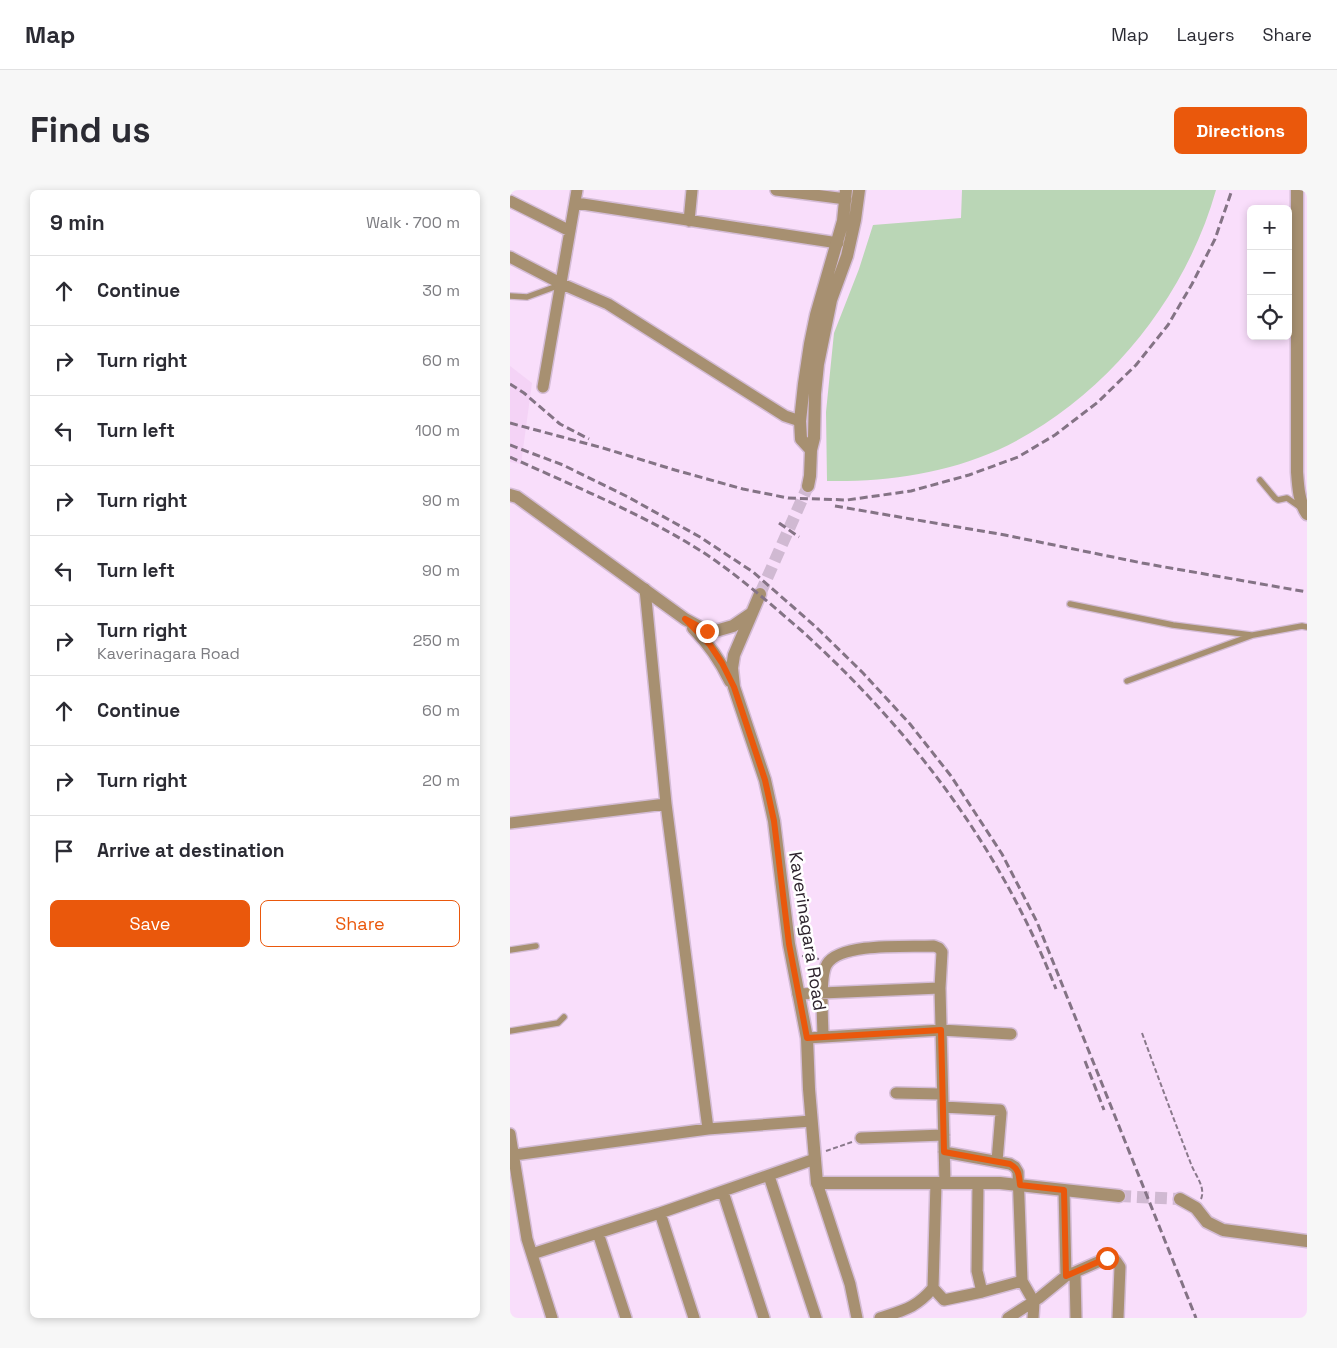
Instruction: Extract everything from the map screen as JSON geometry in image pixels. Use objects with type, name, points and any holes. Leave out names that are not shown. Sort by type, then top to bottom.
[{"type":"street","points":[[543,388],[578,190]]},
{"type":"street","points":[[689,220],[692,190]]},
{"type":"street","points":[[776,190],[846,195],[838,243],[810,344],[800,421],[801,439],[811,450]]},
{"type":"street","points":[[808,486],[814,438],[815,394],[824,334],[831,300],[849,247],[859,190]]},
{"type":"street","points":[[1297,190],[1297,472],[1299,492],[1305,512]]},
{"type":"street","points":[[510,201],[570,231]]},
{"type":"street","points":[[576,204],[838,243]]},
{"type":"street","points":[[510,257],[562,284],[608,304],[786,416],[800,421]]},
{"type":"street","points":[[510,495],[518,497],[685,619],[707,631],[733,626],[752,613]]},
{"type":"street","points":[[645,589],[666,804],[708,1129]]},
{"type":"street","name":"Kaverinagara Road","points":[[760,594],[734,655],[732,668],[734,687],[765,780],[774,821],[789,944],[807,1038],[811,1121],[817,1183],[850,1284],[857,1318]]},
{"type":"street","points":[[685,619],[710,645],[734,687]]},
{"type":"street","points":[[510,823],[666,804]]},
{"type":"street","points":[[823,1037],[822,993],[826,965],[836,955],[859,948],[934,946],[942,952],[940,988],[944,1152],[933,1288],[912,1307],[880,1318]]},
{"type":"street","points":[[798,994],[940,988]]},
{"type":"street","points":[[807,1038],[941,1030],[1011,1034]]},
{"type":"street","points":[[896,1094],[942,1094]]},
{"type":"street","points":[[943,1107],[1000,1110],[998,1161]]},
{"type":"street","points":[[514,1155],[708,1129],[811,1121]]},
{"type":"street","points":[[510,1134],[527,1239],[552,1318]]},
{"type":"street","points":[[861,1138],[944,1135]]},
{"type":"street","points":[[944,1152],[1010,1164],[1018,1172],[1020,1185],[1022,1281],[1034,1302],[1034,1318]]},
{"type":"street","points":[[532,1254],[723,1192],[769,1176],[814,1156]]},
{"type":"street","points":[[769,1176],[816,1318]]},
{"type":"street","points":[[817,1183],[978,1183],[1020,1185],[1119,1196]]},
{"type":"street","points":[[978,1183],[977,1271],[982,1292]]},
{"type":"street","points":[[1064,1190],[1076,1318]]},
{"type":"street","points":[[723,1192],[764,1318]]},
{"type":"street","points":[[1180,1199],[1196,1208],[1207,1222],[1223,1230],[1307,1241]]},
{"type":"street","points":[[660,1213],[694,1318]]},
{"type":"street","points":[[598,1233],[626,1318]]},
{"type":"street","points":[[1008,1318],[1071,1275],[1107,1258],[1116,1261],[1120,1266],[1118,1318]]},
{"type":"street","points":[[933,1288],[944,1300],[1022,1281]]},
{"type":"lane","points":[[510,296],[527,297],[562,284]]},
{"type":"lane","points":[[1260,480],[1275,498],[1278,500],[1287,498],[1305,512]]},
{"type":"lane","points":[[1070,604],[1173,625],[1253,635]]},
{"type":"lane","points":[[1127,681],[1253,635],[1302,626],[1307,627]]},
{"type":"lane","points":[[510,950],[536,946]]},
{"type":"lane","points":[[510,1031],[558,1022],[564,1017]]},
{"type":"path","points":[[792,956],[808,956],[830,961]]},
{"type":"path","points":[[1142,1033],[1194,1174],[1202,1188],[1202,1196],[1196,1208]]},
{"type":"path","points":[[814,1156],[861,1138]]},
{"type":"shaded area","points":[[510,366],[532,383],[521,464],[510,462]]},
{"type":"green space","points":[[962,190],[1216,190],[1202,231],[1184,270],[1161,308],[1135,343],[1105,375],[1072,404],[1036,429],[998,450],[957,465],[935,471],[892,478],[827,481],[826,412],[834,333],[859,269],[873,225],[961,218]]},
{"type":"tunnel","points":[[760,594],[808,486]]},
{"type":"tunnel","points":[[1119,1196],[1180,1199]]},
{"type":"railway","points":[[510,423],[743,489],[788,498],[847,500],[911,491],[969,475],[1018,457],[1055,435],[1098,402],[1136,365],[1168,325],[1192,284],[1215,239],[1232,190]]},
{"type":"railway","points":[[510,384],[524,393],[560,424],[589,439]]},
{"type":"railway","points":[[510,445],[563,465],[628,497],[700,537],[753,572],[816,627],[863,673],[910,724],[951,776],[1002,854],[1037,922],[1196,1318]]},
{"type":"railway","points":[[510,457],[623,508],[703,552],[762,597],[803,632],[882,711],[951,796],[1009,888],[1034,938],[1056,989]]},
{"type":"railway","points":[[835,506],[1005,535],[1142,563],[1307,592]]},
{"type":"railway","points":[[779,523],[799,537]]},
{"type":"railway","points":[[1085,1061],[1104,1110]]},
{"type":"route","points":[[707,631],[685,619],[710,645],[734,687],[765,780],[774,821],[789,944],[807,1038],[941,1030],[944,1152],[1010,1164],[1018,1172],[1020,1185],[1064,1190],[1066,1276],[1075,1274],[1107,1258]]}]
